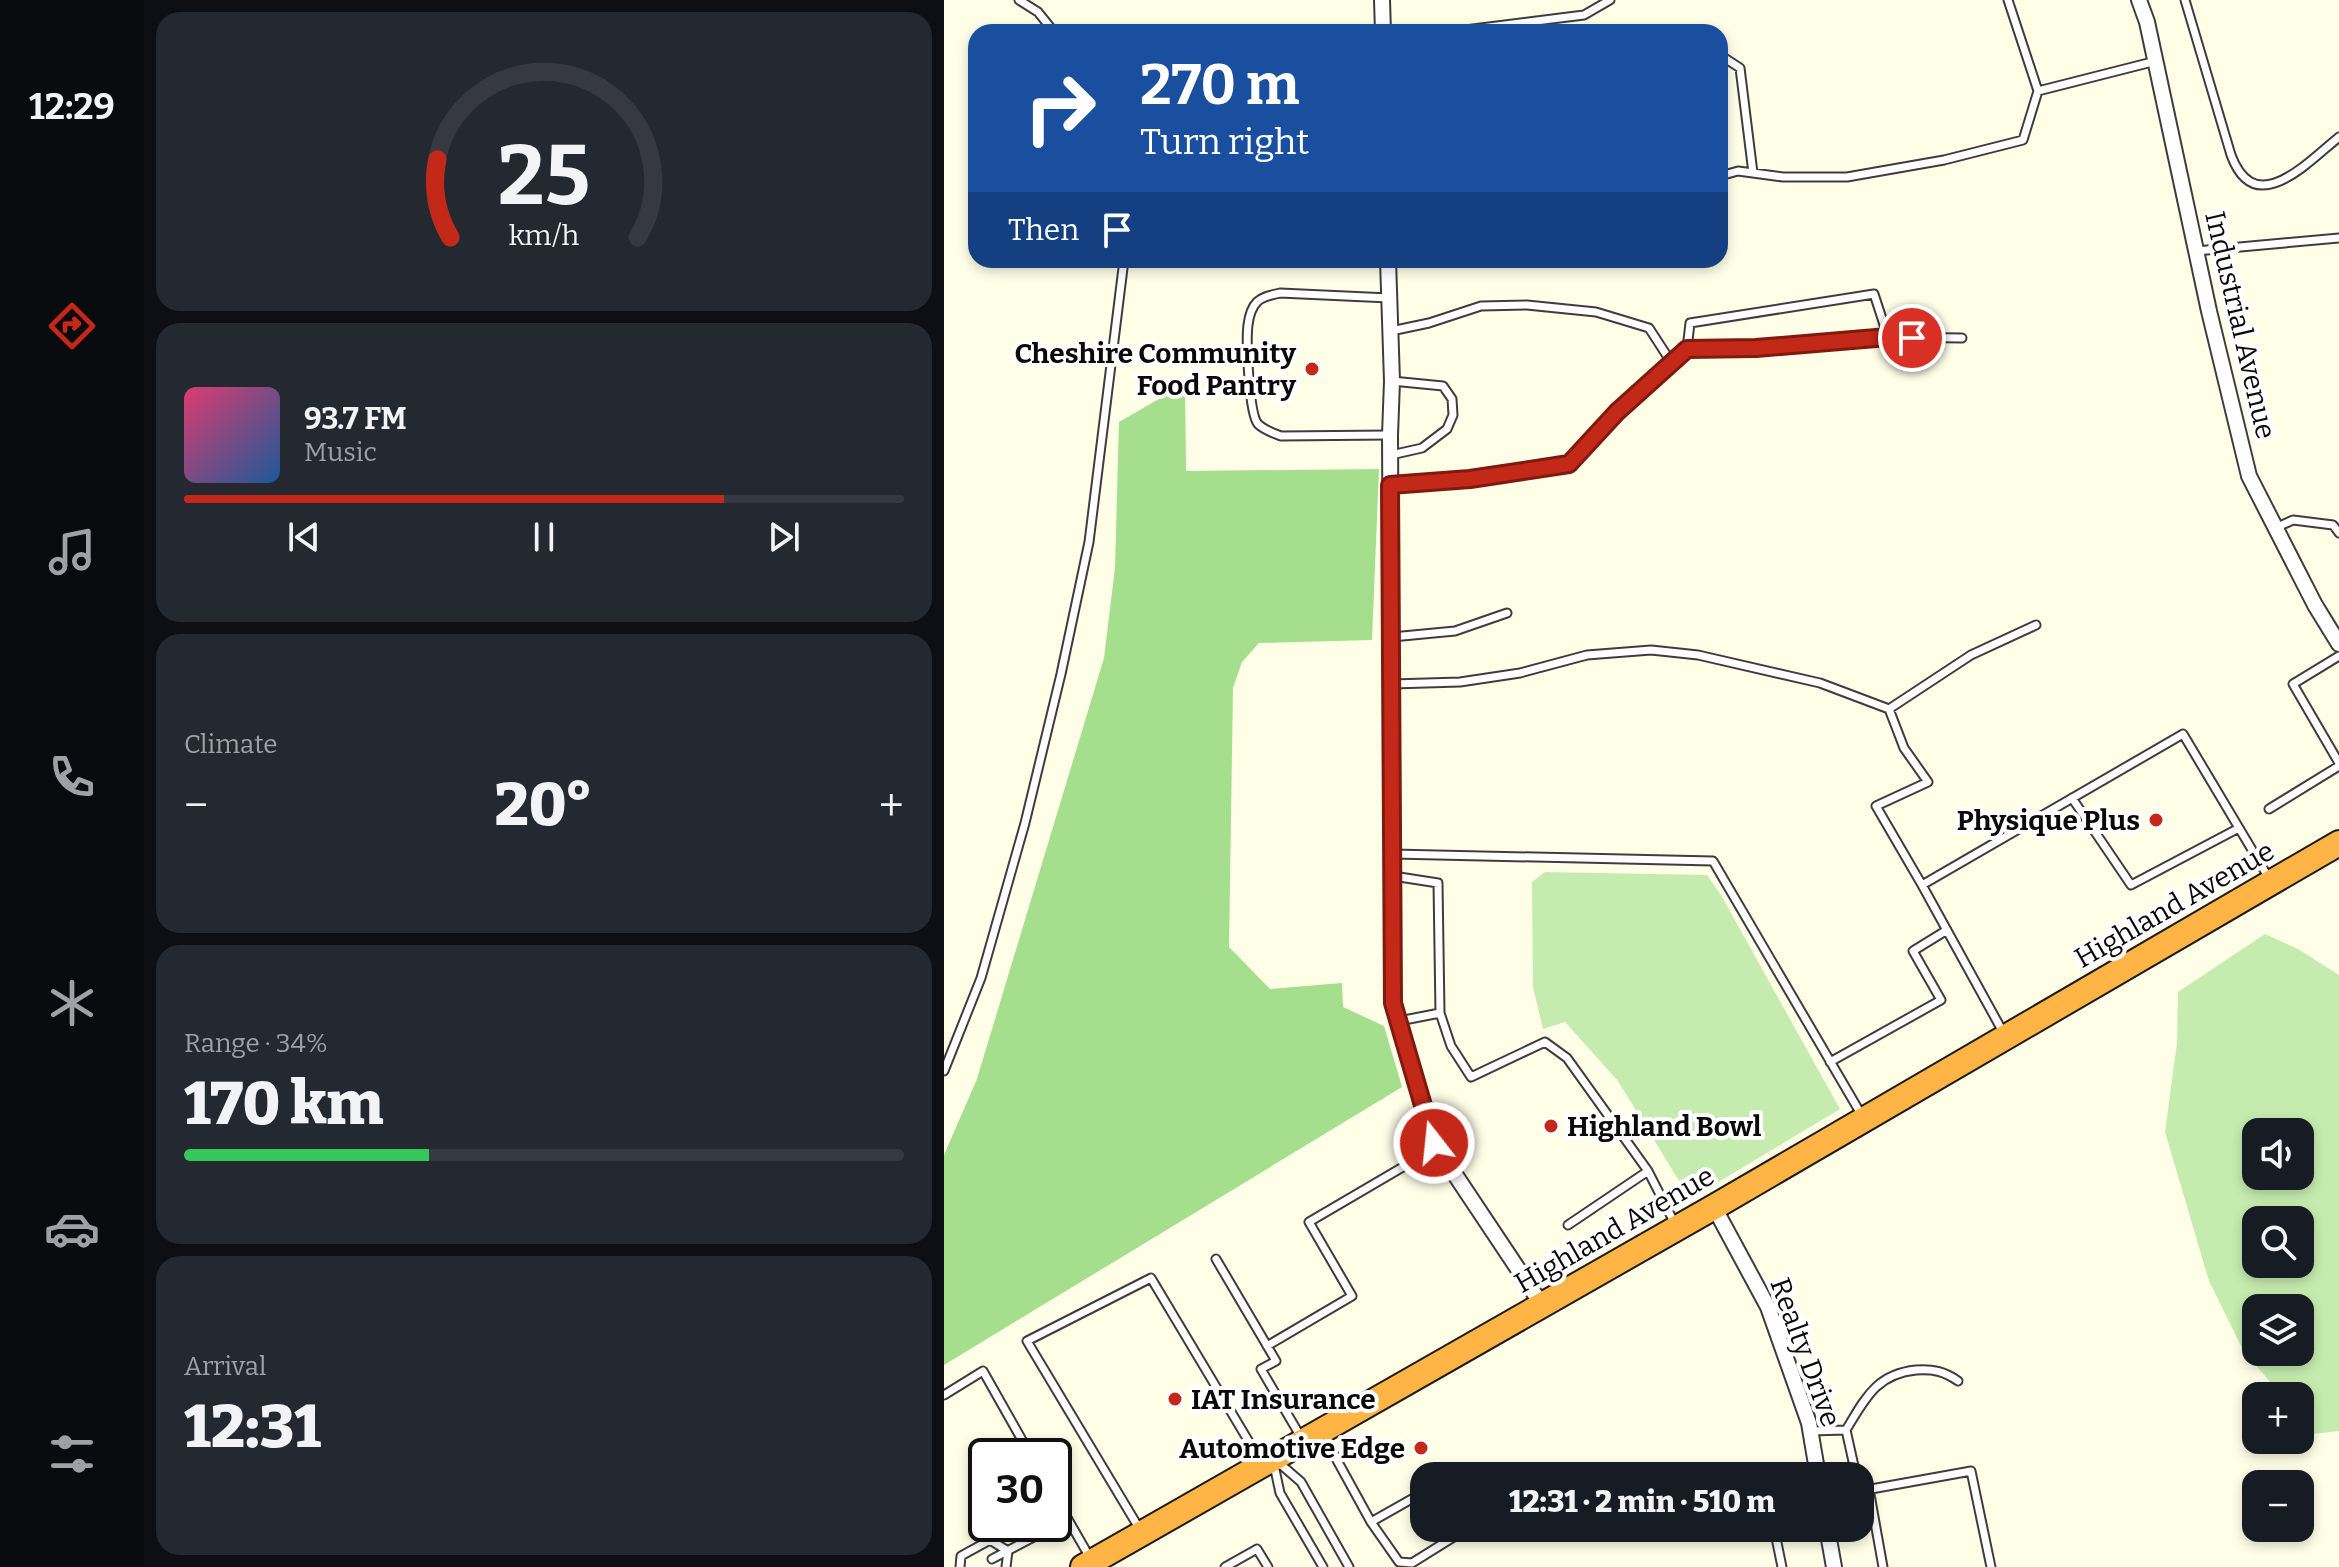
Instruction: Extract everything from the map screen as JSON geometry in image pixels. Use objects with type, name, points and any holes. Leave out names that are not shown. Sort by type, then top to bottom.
[{"type":"highway","name":"Highland Avenue","points":[[1088,1564],[1714,1207],[2339,843]]},
{"type":"street","points":[[1382,0],[1383,24]]},
{"type":"street","name":"Industrial Avenue","points":[[2139,0],[2147,22],[2249,476],[2315,605],[2339,644]]},
{"type":"street","points":[[1388,268],[1392,381],[1393,1003],[1437,1147],[1542,1305]]},
{"type":"street","name":"Realty Drive","points":[[1714,1207],[1768,1307],[1811,1431],[1816,1462]]},
{"type":"street","points":[[1830,1542],[1834,1567]]},
{"type":"lane","points":[[1019,0],[1038,12],[1048,24]]},
{"type":"lane","points":[[1513,24],[1584,15],[1610,0]]},
{"type":"lane","points":[[1728,174],[1738,171],[1783,177],[1847,177],[1944,160],[2023,140],[2038,91],[2008,0]]},
{"type":"lane","points":[[2185,0],[2231,155],[2245,179],[2263,186],[2288,179],[2339,137]]},
{"type":"lane","points":[[1728,60],[1740,68],[1753,173]]},
{"type":"lane","points":[[2038,91],[2156,61]]},
{"type":"lane","points":[[2196,251],[2339,238]]},
{"type":"lane","points":[[944,1071],[981,978],[1025,823],[1061,674],[1089,542],[1123,268]]},
{"type":"lane","points":[[1389,298],[1280,293],[1257,302],[1248,328],[1251,404],[1257,423],[1281,436],[1390,435]]},
{"type":"lane","points":[[1687,349],[1690,323],[1874,294],[1888,337]]},
{"type":"lane","points":[[1390,331],[1429,323],[1481,306],[1527,305],[1596,312],[1649,328],[1671,362]]},
{"type":"lane","points":[[1390,485],[1470,479],[1569,464],[1617,412],[1687,349],[1756,348],[1888,337],[1962,338]]},
{"type":"lane","points":[[1390,456],[1422,448],[1447,429],[1453,415],[1452,399],[1443,386],[1392,381]]},
{"type":"lane","points":[[2275,528],[2293,520],[2333,525],[2339,533]]},
{"type":"lane","points":[[1392,637],[1455,631],[1507,613]]},
{"type":"lane","points":[[1889,709],[1971,655],[2036,625]]},
{"type":"lane","points":[[1392,684],[1460,682],[1520,673],[1587,655],[1651,650],[1698,655],[1820,683],[1889,709],[1904,748],[1928,782],[1876,806],[2006,1037]]},
{"type":"lane","points":[[2269,809],[2339,764],[2293,684],[2339,656]]},
{"type":"lane","points":[[1922,885],[2183,734],[2271,882]]},
{"type":"lane","points":[[2072,798],[2131,885],[2239,828]]},
{"type":"lane","points":[[1393,854],[1713,861],[1864,1120]]},
{"type":"lane","points":[[1393,876],[1438,883],[1440,1013],[1451,1046],[1471,1077],[1545,1042],[1567,1058],[1648,1171],[1677,1228]]},
{"type":"lane","points":[[1830,1062],[1941,1000],[1913,951],[1947,930]]},
{"type":"lane","points":[[1398,1021],[1440,1013]]},
{"type":"lane","points":[[1267,1346],[1352,1296],[1309,1222],[1437,1147]]},
{"type":"lane","points":[[1568,1225],[1648,1171]]},
{"type":"lane","points":[[1216,1259],[1276,1361],[1261,1369],[1312,1436],[1399,1562],[1412,1563],[1446,1542]]},
{"type":"lane","points":[[1142,1533],[1027,1341],[1151,1278],[1268,1462],[1280,1493],[1323,1567]]},
{"type":"lane","points":[[1853,1462],[1846,1430],[1868,1395],[1893,1375],[1919,1370],[1938,1371],[1958,1381]]},
{"type":"lane","points":[[944,1395],[983,1371],[1021,1438]]},
{"type":"lane","points":[[1811,1431],[1846,1430]]},
{"type":"lane","points":[[1268,1462],[1301,1482],[1349,1567]]},
{"type":"lane","points":[[1874,1488],[1971,1471],[1991,1567]]},
{"type":"lane","points":[[1371,1522],[1410,1500]]},
{"type":"lane","points":[[1072,1528],[1088,1564]]},
{"type":"lane","points":[[1874,1531],[1883,1567]]},
{"type":"lane","points":[[960,1567],[961,1556],[990,1540],[1008,1551]]},
{"type":"lane","points":[[992,1559],[1025,1542]]},
{"type":"lane","points":[[1777,1542],[1782,1567]]},
{"type":"lane","points":[[1225,1567],[1257,1549],[1268,1567]]},
{"type":"lane","points":[[1006,1567],[1008,1551]]},
{"type":"green space","points":[[1185,384],[1186,471],[1379,469],[1372,640],[1259,643],[1242,662],[1233,688],[1229,947],[1270,989],[1342,983],[1343,1007],[1384,1026],[1402,1087],[944,1365],[944,1155],[977,1079],[1104,658],[1115,568],[1119,422]]},
{"type":"green space","points":[[1545,872],[1707,875],[1840,1109],[1690,1199],[1618,1081],[1565,1022],[1543,1029],[1533,987],[1532,882]]},
{"type":"green space","points":[[2265,934],[2298,949],[2339,975],[2339,1431],[2314,1434],[2314,1382],[2270,1382],[2257,1366],[2314,1366],[2314,1294],[2242,1294],[2242,1348],[2209,1281],[2165,1132],[2177,1043],[2178,992]]},
{"type":"place","name":"Cheshire Community Food Pantry","points":[[1312,369]]},
{"type":"place","name":"Physique Plus","points":[[2156,820]]},
{"type":"place","name":"Highland Bowl","points":[[1551,1126]]},
{"type":"place","name":"IAT Insurance","points":[[1175,1399]]},
{"type":"place","name":"Automotive Edge","points":[[1421,1448]]},
{"type":"route","points":[[1434,1143],[1393,1003],[1390,485],[1470,479],[1569,464],[1617,412],[1687,349],[1912,338]]}]
